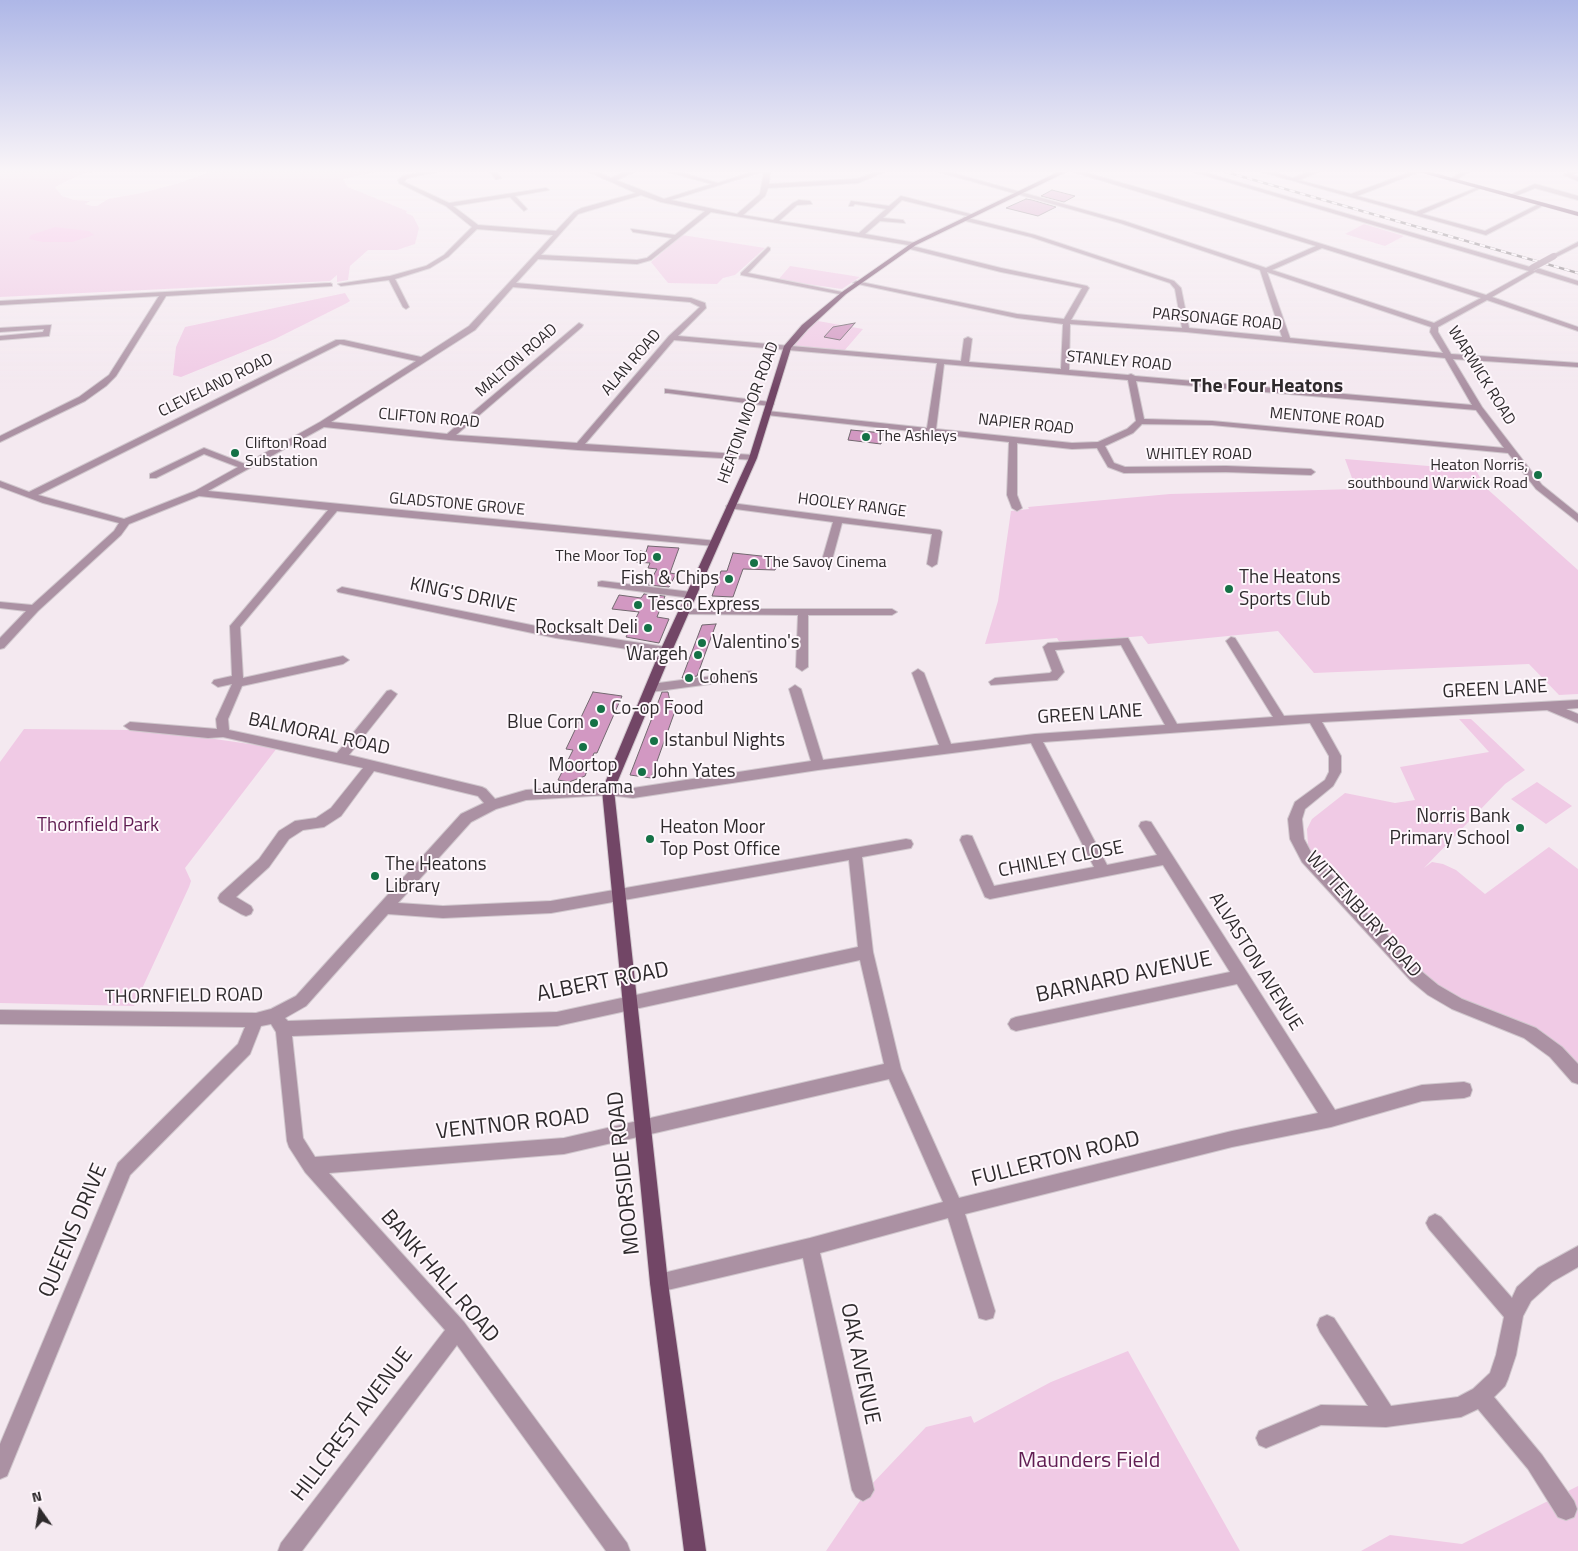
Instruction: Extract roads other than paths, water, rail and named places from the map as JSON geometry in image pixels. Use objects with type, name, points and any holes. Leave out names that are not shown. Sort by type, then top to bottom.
[{"type":"main road","name":"HEATON MOOR ROAD","points":[[608,790],[683,612],[753,458],[787,348],[805,327],[856,283],[911,245]]},
{"type":"main road","name":"MOORSIDE ROAD","points":[[608,790],[659,1283],[695,1551]]},
{"type":"street","points":[[341,284],[391,278],[413,272],[435,264],[458,244]]},
{"type":"street","points":[[0,484],[46,501],[125,522],[198,493],[323,424],[472,328],[547,244]]},
{"type":"street","points":[[537,257],[637,262],[649,260],[667,244]]},
{"type":"street","points":[[908,244],[1001,270],[1085,287],[1067,322],[1065,371]]},
{"type":"street","points":[[1058,244],[1172,282],[1178,288],[1186,330]]},
{"type":"street","points":[[1189,244],[1435,326]]},
{"type":"street","points":[[1316,244],[1578,329]]},
{"type":"street","points":[[1447,244],[1578,284]]},
{"type":"street","points":[[1287,340],[1263,271],[1321,246]]},
{"type":"street","points":[[768,249],[743,274],[844,293]]},
{"type":"street","name":"WARWICK ROAD","points":[[1575,249],[1554,256],[1532,269],[1532,272],[1435,326],[1434,332],[1446,356],[1478,408],[1511,451],[1539,487],[1578,519]]},
{"type":"street","points":[[391,278],[406,307]]},
{"type":"street","name":"PARSONAGE ROAD","points":[[856,283],[1017,316],[1067,322],[1186,330],[1446,356],[1577,366]]},
{"type":"street","points":[[0,303],[163,296],[330,285]]},
{"type":"street","name":"ALAN ROAD","points":[[511,285],[698,301],[704,307],[672,338],[578,447]]},
{"type":"street","points":[[0,439],[82,399],[103,384],[112,376],[163,296]]},
{"type":"street","name":"MALTON ROAD","points":[[449,437],[579,325]]},
{"type":"street","points":[[0,330],[48,327],[46,334],[0,338]]},
{"type":"street","name":"STANLEY ROAD","points":[[672,338],[1131,376],[1478,408]]},
{"type":"street","points":[[966,362],[968,339]]},
{"type":"street","name":"CLEVELAND ROAD","points":[[30,495],[338,342],[423,360]]},
{"type":"street","points":[[931,431],[941,360]]},
{"type":"street","points":[[1131,376],[1140,420]]},
{"type":"street","points":[[668,392],[770,404]]},
{"type":"street","name":"NAPIER ROAD","points":[[767,413],[1072,446],[1100,445],[1116,439],[1130,431],[1140,420]]},
{"type":"street","name":"MENTONE ROAD","points":[[1140,420],[1212,423],[1511,451]]},
{"type":"street","name":"CLIFTON ROAD","points":[[323,424],[449,437],[753,458]]},
{"type":"street","points":[[1013,439],[1012,495],[1018,508]]},
{"type":"street","name":"WHITLEY ROAD","points":[[1100,445],[1114,470],[1226,469],[1310,472]]},
{"type":"street","points":[[153,476],[204,451],[246,467]]},
{"type":"street","name":"GLADSTONE GROVE","points":[[198,493],[714,544]]},
{"type":"street","name":"HOOLEY RANGE","points":[[731,506],[937,532],[932,564]]},
{"type":"street","points":[[223,733],[222,719],[238,681],[234,636],[235,626],[335,508]]},
{"type":"street","points":[[826,560],[838,520]]},
{"type":"street","points":[[0,645],[34,609],[118,534],[125,522]]},
{"type":"street","points":[[602,584],[691,595]]},
{"type":"street","name":"KING'S DRIVE","points":[[342,590],[556,634],[666,652]]},
{"type":"street","points":[[0,605],[34,609]]},
{"type":"street","points":[[683,612],[892,612]]},
{"type":"street","points":[[802,612],[802,667]]},
{"type":"street","points":[[1230,640],[1281,722]]},
{"type":"street","points":[[994,682],[1054,677],[1058,672],[1048,647],[1124,641],[1174,728]]},
{"type":"street","points":[[217,684],[343,660]]},
{"type":"street","points":[[918,673],[946,748]]},
{"type":"street","points":[[651,688],[751,675]]},
{"type":"street","points":[[795,689],[818,764]]},
{"type":"street","points":[[340,758],[391,694]]},
{"type":"street","name":"GREEN LANE","points":[[608,790],[633,793],[818,764],[1035,738],[1314,719],[1578,704]]},
{"type":"street","points":[[1548,705],[1578,719]]},
{"type":"street","name":"WITTENBURY ROAD","points":[[1314,719],[1336,756],[1335,772],[1329,783],[1300,806],[1294,819],[1297,839],[1307,858],[1386,945],[1422,980],[1457,1004],[1530,1032],[1556,1052],[1578,1076]]},
{"type":"street","name":"BALMORAL ROAD","points":[[130,726],[208,734],[223,733],[340,758],[482,792],[492,805]]},
{"type":"street","points":[[1035,738],[1103,871]]},
{"type":"street","points":[[246,910],[225,898],[264,863],[284,835],[300,825],[319,823],[336,812],[372,765]]},
{"type":"street","name":"THORNFIELD ROAD","points":[[1,1020],[272,1022],[301,1001],[466,818],[492,805],[526,796],[608,790]]},
{"type":"street","name":"ALVASTON AVENUE","points":[[1146,826],[1331,1119]]},
{"type":"street","name":"CHINLEY CLOSE","points":[[968,840],[990,893],[1167,859]]},
{"type":"street","points":[[384,908],[443,912],[551,907],[906,844]]},
{"type":"street","points":[[855,853],[866,952],[893,1070],[954,1208],[986,1311]]},
{"type":"street","name":"ALBERT ROAD","points":[[272,1022],[557,1018],[866,952]]},
{"type":"street","name":"BARNARD AVENUE","points":[[1016,1024],[1241,976]]},
{"type":"street","name":"BANK HALL ROAD","points":[[272,1022],[295,1142],[311,1166],[457,1329],[619,1551]]},
{"type":"street","name":"QUEENS DRIVE","points":[[0,1469],[124,1169],[272,1022]]},
{"type":"street","name":"VENTNOR ROAD","points":[[311,1166],[564,1146],[893,1070]]},
{"type":"street","name":"FULLERTON ROAD","points":[[659,1283],[810,1247],[954,1208],[1232,1139],[1331,1119],[1422,1093],[1464,1090]]},
{"type":"street","points":[[1435,1223],[1514,1314]]},
{"type":"street","name":"OAK AVENUE","points":[[810,1247],[863,1490]]},
{"type":"street","points":[[1266,1438],[1321,1415],[1386,1417],[1461,1407],[1480,1396],[1498,1378],[1506,1355],[1514,1314],[1524,1294],[1545,1276],[1570,1262],[1578,1255]]},
{"type":"street","points":[[1327,1325],[1386,1417]]},
{"type":"street","name":"HILLCREST AVENUE","points":[[289,1551],[457,1329]]},
{"type":"street","points":[[1480,1396],[1535,1462],[1566,1509]]},
{"type":"railway","points":[[1478,244],[1578,273]]},
{"type":"place","name":"The Ashleys","points":[[866,437]]},
{"type":"place","name":"Clifton Road Substation","points":[[235,453]]},
{"type":"place","name":"Heaton Norris, southbound Warwick Road","points":[[1538,475]]},
{"type":"place","name":"The Moor Top","points":[[657,557]]},
{"type":"place","name":"The Savoy Cinema","points":[[754,563]]},
{"type":"place","name":"Fish & Chips","points":[[729,579]]},
{"type":"place","name":"The Heatons Sports Club","points":[[1229,589]]},
{"type":"place","name":"Tesco Express","points":[[638,605]]},
{"type":"place","name":"Rocksalt Deli","points":[[648,628]]},
{"type":"place","name":"Valentino's","points":[[702,643]]},
{"type":"place","name":"Wargeh","points":[[698,655]]},
{"type":"place","name":"Cohens","points":[[689,678]]},
{"type":"place","name":"Co-op Food","points":[[601,709]]},
{"type":"place","name":"Blue Corn","points":[[594,723]]},
{"type":"place","name":"Istanbul Nights","points":[[654,741]]},
{"type":"place","name":"Moortop Launderama","points":[[583,747]]},
{"type":"place","name":"John Yates","points":[[642,772]]},
{"type":"place","name":"Norris Bank Primary School","points":[[1520,828]]},
{"type":"place","name":"Heaton Moor Top Post Office","points":[[650,839]]},
{"type":"place","name":"The Heatons Library","points":[[375,876]]},
{"type":"district","name":"The Four Heatons","points":[[1267,387]]},
{"type":"park label","name":"Thornfield Park","points":[[98,826]]},
{"type":"park label","name":"Maunders Field","points":[[1089,1462]]}]
